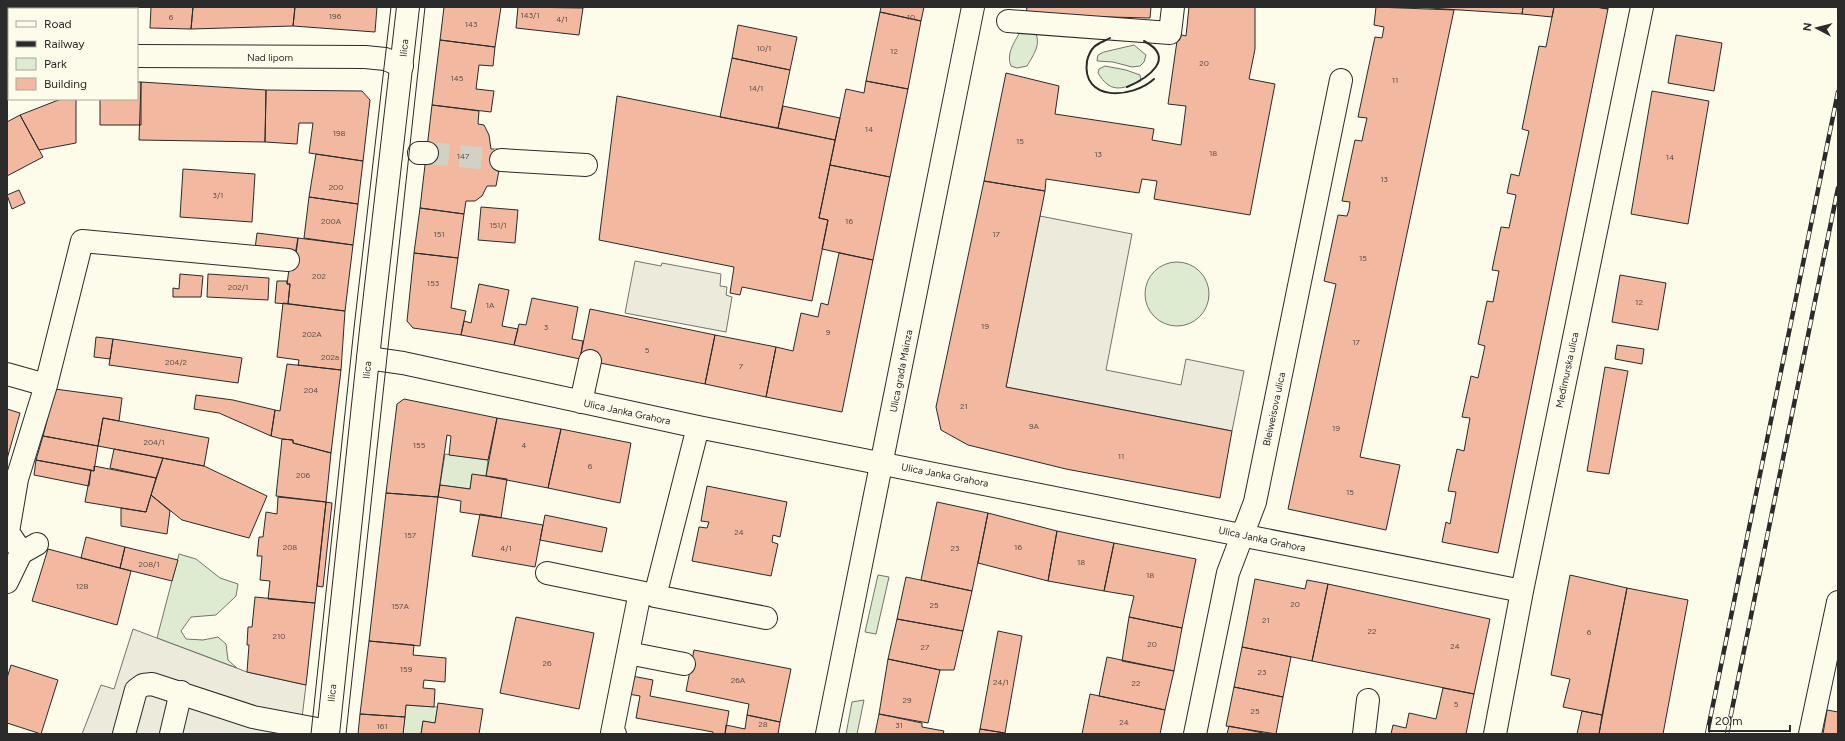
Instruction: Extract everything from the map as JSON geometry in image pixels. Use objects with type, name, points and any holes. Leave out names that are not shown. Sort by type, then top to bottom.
[{"type":"street","name":"Ilica","points":[[328,732],[368,358],[408,7]]},
{"type":"street","name":"Ulica grada Mainza","points":[[827,734],[973,7]]},
{"type":"street","points":[[1008,21],[1170,33],[1173,7]]},
{"type":"street","name":"Međimurska ulica","points":[[1495,734],[1522,591],[1642,7]]},
{"type":"street","name":"Nad lipom","points":[[138,56],[365,57],[385,59],[402,66]]},
{"type":"street","name":"Bleiweisova ulica","points":[[1195,734],[1228,573],[1255,502],[1341,80]]},
{"type":"street","points":[[502,160],[586,165]]},
{"type":"street","points":[[7,582],[30,548],[8,532],[17,479],[46,385],[82,240],[288,260]]},
{"type":"street","name":"Ulica Janka Grahora","points":[[368,358],[403,363],[698,427],[1244,534],[1522,591]]},
{"type":"street","points":[[581,402],[590,361]]},
{"type":"street","points":[[7,374],[46,385]]},
{"type":"street","points":[[615,734],[612,734],[628,653],[648,594],[698,427]]},
{"type":"street","points":[[547,573],[766,618]]},
{"type":"street","points":[[1810,734],[1838,602]]},
{"type":"street","points":[[628,653],[684,664]]},
{"type":"street","points":[[124,734],[136,690],[143,685],[152,684],[181,692],[252,725],[328,732]]},
{"type":"street","points":[[170,734],[181,692]]},
{"type":"street","points":[[1364,734],[1368,700]]},
{"type":"green space","points":[[1033,29],[1036,34],[1037,43],[1035,52],[1030,61],[1027,66],[1017,68],[1011,66],[1009,57],[1010,53],[1020,32]]},
{"type":"green space","points":[[1134,45],[1146,55],[1144,62],[1140,66],[1132,67],[1113,62],[1097,61],[1098,55],[1104,52]]},
{"type":"green space","points":[[1105,66],[1126,70],[1140,75],[1141,81],[1122,88],[1112,87],[1102,79],[1098,73],[1099,69]]},
{"type":"green space","points":[[1171,262],[1183,262],[1200,271],[1207,282],[1209,294],[1207,306],[1200,317],[1183,326],[1171,326],[1159,321],[1150,312],[1145,300],[1145,288],[1150,276],[1159,267]]},
{"type":"green space","points":[[445,454],[488,460],[486,476],[472,475],[470,489],[440,485]]},
{"type":"green space","points":[[179,554],[196,559],[220,578],[238,584],[236,596],[216,615],[191,617],[181,631],[186,639],[203,640],[218,637],[226,644],[228,660],[237,668],[157,638]]},
{"type":"green space","points":[[878,575],[889,577],[876,634],[865,632]]},
{"type":"green space","points":[[864,700],[857,734],[846,734],[852,702]]},
{"type":"green space","points":[[406,705],[438,707],[435,723],[423,721],[421,734],[403,734]]},
{"type":"shaded area","points":[[1040,216],[1132,234],[1106,370],[1181,385],[1186,359],[1244,371],[1232,431],[1006,387]]},
{"type":"shaded area","points":[[635,261],[661,266],[662,263],[721,274],[720,286],[727,287],[726,295],[732,297],[726,332],[625,313]]},
{"type":"shaded area","points":[[133,629],[247,672],[306,685],[300,734],[82,734],[101,685],[114,689]]},
{"type":"building","points":[[7,7],[89,7],[8,8],[8,13]]},
{"type":"building","points":[[151,7],[193,7],[191,29],[150,28]]},
{"type":"building","points":[[193,7],[295,7],[293,26],[191,29]]},
{"type":"building","points":[[295,7],[377,7],[375,32],[293,26]]},
{"type":"building","points":[[444,7],[501,7],[495,47],[440,40]]},
{"type":"building","points":[[518,7],[583,8],[579,35],[516,28]]},
{"type":"building","points":[[881,7],[924,7],[921,21],[880,12]]},
{"type":"building","points":[[1027,7],[1151,7],[1150,18],[1026,15]]},
{"type":"building","points":[[1189,7],[1255,7],[1255,49],[1249,79],[1275,84],[1250,215],[1154,199],[1157,181],[1142,179],[1139,193],[1046,179],[1045,191],[984,181],[1006,73],[1059,86],[1055,114],[1154,129],[1152,140],[1181,145],[1186,106],[1168,104],[1178,34],[1186,36]]},
{"type":"building","points":[[1376,7],[1454,10],[1360,457],[1400,465],[1386,530],[1288,509],[1336,284],[1324,281],[1338,215],[1347,216],[1349,210],[1350,202],[1342,201],[1355,140],[1362,141],[1367,118],[1358,117],[1375,37],[1382,38],[1384,27],[1374,25]]},
{"type":"building","points":[[1414,7],[1523,7],[1522,14]]},
{"type":"building","points":[[1523,7],[1554,7],[1552,17],[1522,14]]},
{"type":"building","points":[[1554,7],[1596,7],[1608,9],[1498,553],[1442,542],[1446,522],[1450,524],[1456,492],[1448,491],[1457,449],[1464,451],[1470,418],[1462,417],[1471,376],[1478,378],[1485,346],[1478,344],[1487,301],[1493,302],[1499,271],[1492,270],[1501,227],[1509,228],[1516,195],[1507,193],[1511,174],[1519,176],[1529,131],[1522,129],[1539,46],[1546,47]]},
{"type":"building","points":[[1596,7],[1608,7],[1608,9]]},
{"type":"building","points":[[880,12],[921,21],[908,89],[866,81]]},
{"type":"building","points":[[738,25],[797,37],[790,70],[732,58]]},
{"type":"building","points":[[1676,35],[1722,43],[1714,91],[1668,83]]},
{"type":"building","points":[[440,40],[495,47],[493,66],[479,65],[476,89],[494,91],[491,112],[432,105]]},
{"type":"building","points":[[732,58],[790,70],[778,128],[720,117]]},
{"type":"building","points":[[866,81],[908,89],[890,177],[830,165],[846,89],[864,93]]},
{"type":"building","points":[[138,82],[141,82],[141,125],[100,125],[100,100],[138,100]]},
{"type":"building","points":[[141,82],[266,90],[265,142],[139,140]]},
{"type":"building","points":[[266,90],[362,91],[370,100],[363,161],[309,153],[313,123],[299,123],[297,144],[265,142]]},
{"type":"building","points":[[1652,91],[1709,101],[1688,224],[1631,214]]},
{"type":"building","points":[[617,96],[835,140],[819,218],[828,220],[812,301],[742,287],[740,295],[730,293],[734,267],[599,240]]},
{"type":"building","points":[[58,100],[76,100],[76,143],[39,150],[20,115]]},
{"type":"building","points":[[432,105],[479,111],[478,124],[484,125],[489,135],[491,149],[498,149],[501,160],[496,186],[487,186],[482,196],[475,201],[466,201],[464,214],[420,208]]},
{"type":"building","points":[[783,106],[840,118],[835,140],[778,128]]},
{"type":"building","points":[[20,115],[43,157],[7,176],[7,122]]},
{"type":"building","points":[[316,154],[363,161],[358,204],[309,197]]},
{"type":"building","points":[[830,165],[890,177],[873,260],[822,249],[828,220],[819,218]]},
{"type":"building","points":[[183,169],[255,174],[252,222],[180,217]]},
{"type":"building","points":[[984,181],[1045,191],[1006,387],[1232,431],[1220,498],[1066,469],[968,445],[941,430],[936,407]]},
{"type":"building","points":[[19,190],[25,203],[12,209],[7,195]]},
{"type":"building","points":[[309,197],[358,204],[353,245],[304,238]]},
{"type":"building","points":[[481,207],[518,210],[515,243],[478,240]]},
{"type":"building","points":[[420,208],[464,214],[458,258],[414,253]]},
{"type":"building","points":[[257,233],[298,238],[295,255],[255,249]]},
{"type":"building","points":[[298,238],[353,245],[345,311],[288,304],[290,284],[287,284],[289,269],[294,270]]},
{"type":"building","points":[[414,253],[458,258],[451,308],[466,311],[461,335],[413,328],[407,321]]},
{"type":"building","points":[[839,253],[873,260],[842,412],[766,397],[776,347],[793,351],[801,313],[818,317],[821,303],[828,305]]},
{"type":"building","points":[[180,274],[203,276],[201,297],[173,297],[173,288],[179,289]]},
{"type":"building","points":[[208,274],[269,278],[268,300],[207,297]]},
{"type":"building","points":[[1620,275],[1666,283],[1658,330],[1612,322]]},
{"type":"building","points":[[277,281],[287,281],[287,284],[290,284],[288,304],[275,303]]},
{"type":"building","points":[[479,284],[509,290],[502,326],[518,329],[514,345],[461,335],[464,321],[471,323]]},
{"type":"building","points":[[532,298],[578,307],[572,339],[583,341],[580,359],[514,345],[519,324],[526,325]]},
{"type":"building","points":[[283,303],[345,311],[341,370],[298,365],[299,360],[277,357]]},
{"type":"building","points":[[590,309],[715,335],[705,384],[580,359]]},
{"type":"building","points":[[715,335],[776,347],[766,397],[705,384]]},
{"type":"building","points":[[96,337],[113,339],[110,359],[94,357]]},
{"type":"building","points":[[113,339],[242,358],[238,383],[109,365]]},
{"type":"building","points":[[1617,345],[1644,349],[1642,364],[1615,359]]},
{"type":"building","points":[[287,364],[341,370],[331,453],[293,443],[293,440],[271,436],[275,410],[280,411]]},
{"type":"building","points":[[1605,367],[1628,371],[1609,474],[1587,471]]},
{"type":"building","points":[[55,389],[122,398],[119,421],[103,418],[98,446],[43,436]]},
{"type":"building","points":[[196,395],[233,400],[275,410],[271,436],[219,413],[194,409]]},
{"type":"building","points":[[404,399],[497,418],[488,460],[449,455],[451,436],[447,435],[438,497],[386,493],[397,404]]},
{"type":"building","points":[[7,409],[20,413],[7,459]]},
{"type":"building","points":[[103,418],[209,438],[204,466],[98,446]]},
{"type":"building","points":[[497,418],[561,429],[548,488],[486,476]]},
{"type":"building","points":[[561,429],[631,443],[620,503],[548,488]]},
{"type":"building","points":[[43,436],[98,446],[94,471],[36,460]]},
{"type":"building","points":[[282,439],[293,440],[293,443],[331,453],[326,502],[276,496]]},
{"type":"building","points":[[114,449],[163,458],[156,478],[110,468]]},
{"type":"building","points":[[163,458],[204,466],[267,496],[249,538],[182,520],[151,495]]},
{"type":"building","points":[[36,460],[91,470],[89,486],[34,475]]},
{"type":"building","points":[[94,466],[156,478],[146,512],[85,502],[91,470],[94,471]]},
{"type":"building","points":[[472,474],[507,479],[501,518],[460,512],[461,501],[438,497],[440,485],[470,489]]},
{"type":"building","points":[[707,486],[787,502],[780,537],[773,535],[772,542],[778,544],[771,576],[692,561],[699,527],[707,528],[709,522],[701,521]]},
{"type":"building","points":[[386,493],[438,497],[420,646],[369,641]]},
{"type":"building","points":[[151,495],[170,511],[167,534],[121,526],[121,508],[146,512]]},
{"type":"building","points":[[278,497],[326,502],[315,603],[268,599],[270,581],[260,580],[262,556],[257,556],[259,537],[263,537],[266,512],[277,514]]},
{"type":"building","points":[[326,502],[332,503],[323,587],[317,586]]},
{"type":"building","points":[[937,502],[988,513],[972,591],[921,580]]},
{"type":"building","points":[[988,513],[1057,531],[1048,581],[978,563]]},
{"type":"building","points":[[480,514],[543,525],[535,567],[472,556]]},
{"type":"building","points":[[545,515],[607,528],[602,552],[540,540]]},
{"type":"building","points":[[1057,531],[1114,543],[1104,591],[1048,581]]},
{"type":"building","points":[[86,537],[125,547],[120,568],[81,558]]},
{"type":"building","points":[[1114,543],[1196,559],[1182,628],[1129,617],[1134,596],[1104,591]]},
{"type":"building","points":[[125,547],[178,560],[172,581],[120,568]]},
{"type":"building","points":[[48,549],[131,571],[117,625],[32,601]]},
{"type":"building","points":[[1570,575],[1627,588],[1602,715],[1563,707],[1570,679],[1551,675]]},
{"type":"building","points":[[906,577],[972,591],[963,631],[897,619]]},
{"type":"building","points":[[1255,579],[1305,589],[1307,580],[1328,584],[1312,661],[1242,647]]},
{"type":"building","points":[[1328,584],[1490,619],[1474,694],[1312,661]]},
{"type":"building","points":[[1627,588],[1688,600],[1663,734],[1599,734]]},
{"type":"building","points":[[255,597],[315,603],[306,685],[247,672],[249,645],[247,645],[248,627],[252,627]]},
{"type":"building","points":[[516,617],[594,633],[579,709],[500,693]]},
{"type":"building","points":[[1129,617],[1182,628],[1174,671],[1122,661]]},
{"type":"building","points":[[897,619],[963,631],[954,670],[940,670],[888,659]]},
{"type":"building","points":[[998,631],[1022,636],[1005,733],[980,729]]},
{"type":"building","points":[[369,641],[414,645],[413,655],[446,658],[445,682],[424,680],[423,688],[435,689],[434,707],[406,705],[405,717],[360,714]]},
{"type":"building","points":[[1242,647],[1291,657],[1283,697],[1234,687]]},
{"type":"building","points":[[694,650],[791,669],[780,722],[747,715],[749,704],[686,691]]},
{"type":"building","points":[[1107,657],[1174,671],[1165,710],[1099,696]]},
{"type":"building","points":[[888,659],[940,670],[928,723],[879,714]]},
{"type":"building","points":[[11,665],[58,680],[41,734],[7,723],[7,678]]},
{"type":"building","points":[[632,676],[653,680],[650,696],[729,711],[725,734],[713,734],[713,732],[636,718],[640,696],[628,694]]},
{"type":"building","points":[[1234,687],[1283,697],[1276,734],[1226,726]]},
{"type":"building","points":[[1443,688],[1474,694],[1466,734],[1391,734],[1393,725],[1406,728],[1409,713],[1436,719]]},
{"type":"building","points":[[1090,694],[1165,710],[1160,734],[1082,734]]},
{"type":"building","points":[[438,703],[483,709],[479,734],[421,734],[423,721],[435,723]]},
{"type":"building","points":[[1827,710],[1838,712],[1838,734],[1823,734]]},
{"type":"building","points":[[1582,711],[1602,715],[1599,734],[1577,734]]},
{"type":"building","points":[[360,714],[405,717],[403,734],[358,734]]},
{"type":"building","points":[[879,714],[922,723],[922,727],[944,731],[943,734],[875,734]]},
{"type":"building","points":[[747,715],[780,722],[778,734],[725,734],[726,725],[745,729]]},
{"type":"building","points":[[1229,726],[1268,734],[1227,734]]},
{"type":"building","points":[[980,729],[1005,733],[1008,734],[979,734]]},
{"type":"tunnel","points":[[427,153],[501,160]]},
{"type":"tram line","points":[[311,734],[354,328],[391,7]]},
{"type":"tram line","points":[[346,734],[425,7]]},
{"type":"railway","points":[[1707,734],[1838,92]]},
{"type":"railway","points":[[1727,734],[1838,188]]},
{"type":"wall","points":[[1110,38],[1094,47],[1088,58],[1087,74],[1092,84],[1100,90],[1110,93],[1122,93],[1145,86],[1154,79]]},
{"type":"wall","points":[[1127,87],[1150,73],[1159,61],[1158,54],[1154,47],[1144,41]]}]
